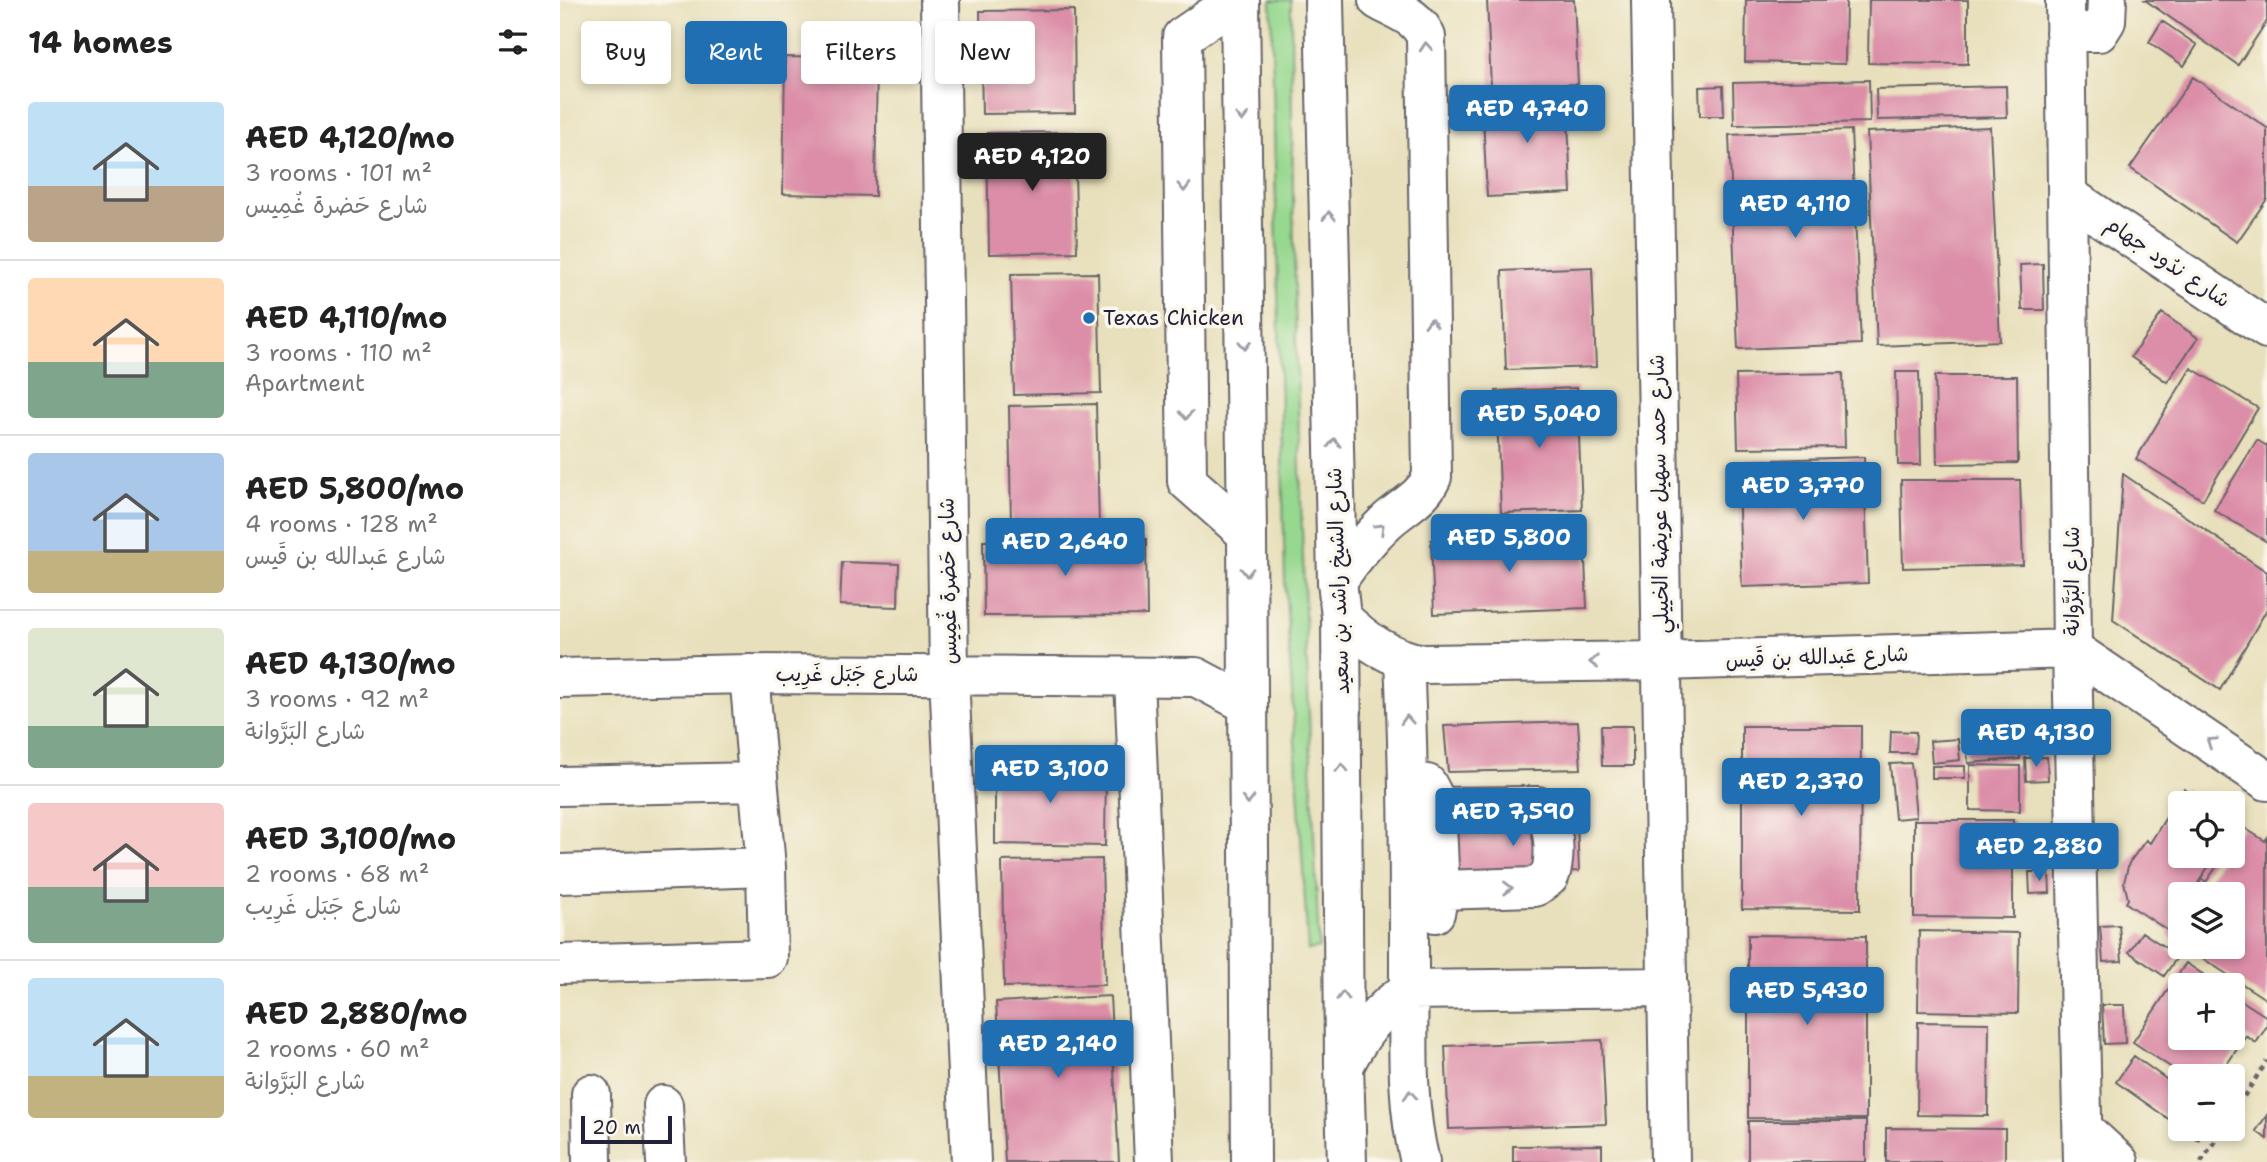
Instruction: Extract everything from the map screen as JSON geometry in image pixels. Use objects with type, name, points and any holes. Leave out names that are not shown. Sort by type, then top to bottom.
[{"type":"street","name":"شارع حَضرة غُمِيس","points":[[940,0],[950,674],[971,1162]]},
{"type":"street","points":[[1238,0],[1247,534],[1251,1144],[1272,1162]]},
{"type":"street","points":[[1238,0],[1182,37],[1187,481],[1247,534]]},
{"type":"street","name":"شارع الشيخ راشد بن سعيد","points":[[1324,0],[1339,599],[1347,1162]]},
{"type":"street","points":[[1339,599],[1370,538],[1419,497],[1432,477],[1426,37],[1416,20],[1378,0]]},
{"type":"street","name":"شارع حمد سهيل عويضة الخييلي","points":[[1651,0],[1670,1162]]},
{"type":"street","points":[[2065,16],[2099,32],[2106,21],[2107,0]]},
{"type":"street","name":"شارع البَرَّوانة","points":[[2065,16],[2072,649],[2083,1146]]},
{"type":"street","name":"شارع ندُود جهام","points":[[2069,196],[2267,329]]},
{"type":"street","name":"شارع عَبدالله بن قَيس","points":[[1339,599],[1370,642],[1404,660],[1423,664],[1662,661],[2072,649]]},
{"type":"street","points":[[1196,677],[1247,647]]},
{"type":"street","points":[[2072,649],[2267,781]]},
{"type":"street","points":[[1404,660],[1409,774],[1409,1096],[1420,1162]]},
{"type":"street","name":"شارع جَبَل غَرِيب","points":[[560,678],[749,674],[1196,677]]},
{"type":"street","points":[[560,964],[768,958],[766,867],[749,674]]},
{"type":"street","points":[[1196,677],[1247,704]]},
{"type":"street","points":[[1134,678],[1154,1162]]},
{"type":"street","points":[[1409,774],[1427,784],[1432,792],[1436,807],[1440,890],[1436,912],[1419,928],[1409,932]]},
{"type":"street","points":[[560,786],[758,782]]},
{"type":"street","points":[[1436,807],[1538,806],[1544,809],[1550,821],[1553,860],[1549,877],[1535,887],[1440,890]]},
{"type":"street","points":[[560,874],[766,867]]},
{"type":"street","points":[[1344,1066],[1354,1047],[1379,1013],[1409,990],[1668,987]]},
{"type":"street","points":[[581,1151],[591,1094]]},
{"type":"street","points":[[663,1105],[666,1162]]},
{"type":"street","points":[[2083,1146],[2119,1162]]},
{"type":"path","points":[[2245,1095],[2267,1061]]},
{"type":"path","points":[[2201,1162],[2215,1141]]},
{"type":"green space","points":[[1271,0],[1291,0],[1297,356],[1319,948],[1308,950],[1285,581]]},
{"type":"building","points":[[1487,0],[1574,0],[1578,84],[1491,87]]},
{"type":"building","points":[[1746,0],[1846,0],[1845,64],[1745,62]]},
{"type":"building","points":[[1869,0],[1968,0],[1968,64],[1868,63]]},
{"type":"building","points":[[2145,0],[2267,0],[2267,21],[2238,65]]},
{"type":"building","points":[[1074,10],[1075,113],[982,114],[981,84],[1035,84],[1035,21],[980,21],[980,11]]},
{"type":"building","points":[[2162,21],[2197,45],[2184,66],[2149,42]]},
{"type":"building","points":[[787,57],[801,57],[801,84],[877,84],[875,196],[783,194]]},
{"type":"building","points":[[2193,77],[2267,128],[2267,199],[2237,242],[2130,168]]},
{"type":"building","points":[[1869,80],[1870,122],[1734,125],[1733,83]]},
{"type":"building","points":[[1723,86],[1724,116],[1700,116],[1699,87]]},
{"type":"building","points":[[2006,86],[2007,117],[1877,120],[1876,89]]},
{"type":"building","points":[[1567,93],[1571,193],[1487,197],[1482,96]]},
{"type":"building","points":[[1990,127],[2000,341],[1877,346],[1867,132]]},
{"type":"building","points":[[1851,130],[1861,344],[1738,349],[1729,135]]},
{"type":"building","points":[[1074,132],[1077,252],[989,254],[987,133]]},
{"type":"building","points":[[2043,264],[2044,310],[2022,310],[2020,265]]},
{"type":"building","points":[[1592,267],[1596,367],[1506,370],[1502,271]]},
{"type":"building","points":[[1098,273],[1101,393],[1014,395],[1011,274]]},
{"type":"building","points":[[2162,313],[2198,338],[2167,382],[2131,357]]},
{"type":"building","points":[[2191,368],[2258,408],[2203,500],[2136,459]]},
{"type":"building","points":[[1896,372],[1919,372],[1921,465],[1898,465]]},
{"type":"building","points":[[1843,373],[1845,447],[1738,448],[1736,375]]},
{"type":"building","points":[[1935,376],[2017,376],[2018,463],[1937,464]]},
{"type":"building","points":[[1577,388],[1582,510],[1501,513],[1496,391]]},
{"type":"building","points":[[1096,404],[1099,525],[1011,526],[1009,406]]},
{"type":"building","points":[[2257,440],[2267,446],[2267,542],[2214,510]]},
{"type":"building","points":[[1864,457],[1868,583],[1742,587],[1737,461]]},
{"type":"building","points":[[2123,474],[2267,572],[2267,609],[2220,690],[2113,620]]},
{"type":"building","points":[[1901,480],[2020,480],[2023,565],[1903,568]]},
{"type":"building","points":[[1584,534],[1587,608],[1434,614],[1431,540]]},
{"type":"building","points":[[1146,539],[1147,615],[984,616],[983,541]]},
{"type":"building","points":[[842,562],[899,564],[898,607],[840,605]]},
{"type":"building","points":[[1578,722],[1581,769],[1448,772],[1444,726]]},
{"type":"building","points":[[1601,726],[1633,726],[1633,766],[1602,766]]},
{"type":"building","points":[[1742,726],[1861,726],[1860,910],[1742,909]]},
{"type":"building","points":[[1891,731],[1916,732],[1915,753],[1890,753]]},
{"type":"building","points":[[2018,736],[2020,759],[1968,763],[1966,740]]},
{"type":"building","points":[[1958,739],[1960,760],[1932,763],[1930,741]]},
{"type":"building","points":[[2047,757],[2048,780],[2026,781],[2025,758]]},
{"type":"building","points":[[1911,763],[1916,817],[1895,819],[1890,764]]},
{"type":"building","points":[[995,765],[1106,767],[1105,846],[995,844]]},
{"type":"building","points":[[1970,765],[2020,766],[2020,811],[1970,810]]},
{"type":"building","points":[[1932,766],[1965,766],[1965,778],[1932,778]]},
{"type":"building","points":[[2168,814],[2168,868],[2207,868],[2199,882],[2168,882],[2168,931],[2126,903],[2128,899],[2124,882],[2129,863],[2146,840],[2150,843]]},
{"type":"building","points":[[1914,820],[2013,820],[2013,918],[1914,917]]},
{"type":"building","points":[[1577,822],[1579,871],[1449,875],[1448,825]]},
{"type":"building","points":[[2245,828],[2265,841],[2267,838],[2267,1000],[2245,986],[2245,973],[2225,973],[2204,959],[2245,959],[2245,882],[2206,882],[2216,868],[2245,868]]},
{"type":"building","points":[[1102,859],[1105,985],[1004,987],[1002,861]]},
{"type":"building","points":[[2029,872],[2049,872],[2050,893],[2030,894]]},
{"type":"building","points":[[2119,925],[2122,961],[2103,962],[2100,926]]},
{"type":"building","points":[[1919,931],[2019,933],[2018,1013],[1918,1011]]},
{"type":"building","points":[[2142,932],[2168,949],[2168,959],[2176,959],[2164,976],[2129,952]]},
{"type":"building","points":[[1748,935],[1866,936],[1866,1119],[1748,1118]]},
{"type":"building","points":[[2186,963],[2201,973],[2179,973]]},
{"type":"building","points":[[2168,990],[2168,1050],[2237,1050],[2227,1064],[2168,1065],[2133,1042]]},
{"type":"building","points":[[1110,996],[1119,1162],[1005,1162],[996,1002]]},
{"type":"building","points":[[2245,1003],[2267,1017],[2267,1026],[2256,1043],[2246,1036]]},
{"type":"building","points":[[2102,1005],[2124,1005],[2125,1043],[2104,1044]]},
{"type":"building","points":[[1918,1022],[1989,1023],[1988,1116],[1917,1115]]},
{"type":"building","points":[[1602,1040],[1606,1124],[1449,1129],[1445,1046]]},
{"type":"building","points":[[2134,1056],[2168,1080],[2168,1119],[2116,1082]]},
{"type":"building","points":[[2267,1115],[2267,1139],[2256,1131]]},
{"type":"building","points":[[1748,1121],[1866,1121],[1866,1162],[1748,1162]]},
{"type":"building","points":[[1886,1128],[2005,1129],[2005,1162],[1886,1162]]},
{"type":"building","points":[[1602,1145],[1602,1162],[1513,1162],[1513,1146]]},
{"type":"place","name":"Texas Chicken","points":[[1089,318]]}]
